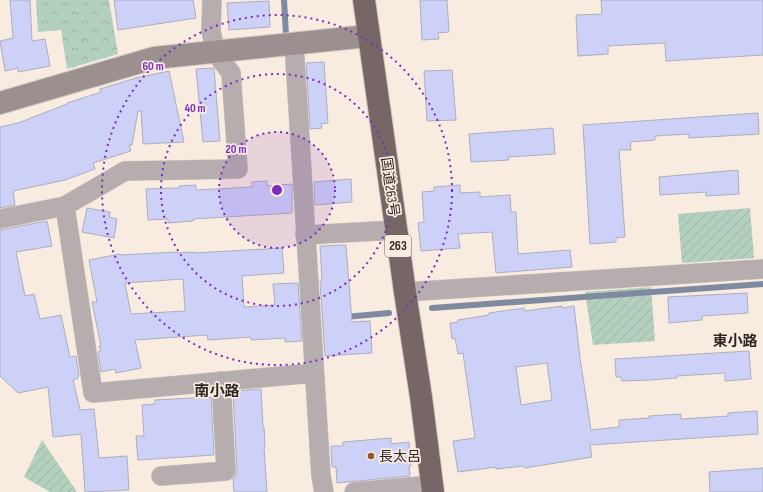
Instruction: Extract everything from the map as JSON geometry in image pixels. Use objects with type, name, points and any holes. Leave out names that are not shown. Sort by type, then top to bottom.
[{"type":"highway","name":"国道263号","points":[[364,0],[404,292],[421,397],[432,488]]},
{"type":"street","points":[[0,219],[65,206],[125,171],[238,169],[231,73],[215,52],[211,30],[212,0]]},
{"type":"street","points":[[0,103],[154,58],[368,36]]},
{"type":"street","points":[[294,44],[310,321],[321,476],[324,492]]},
{"type":"street","points":[[65,206],[93,393],[314,373]]},
{"type":"street","points":[[305,235],[396,230]]},
{"type":"street","points":[[404,292],[763,269]]},
{"type":"street","points":[[161,476],[226,471],[221,382]]},
{"type":"street","points":[[354,492],[432,488]]},
{"type":"green space","points":[[36,0],[109,0],[118,54],[67,69],[61,30],[38,32]]},
{"type":"green space","points":[[750,208],[754,258],[682,263],[678,214]]},
{"type":"green space","points":[[651,287],[655,341],[593,345],[585,292]]},
{"type":"green space","points":[[42,440],[77,492],[50,492],[24,477]]},
{"type":"building","points":[[10,0],[30,0],[32,41],[45,39],[50,66],[18,72],[18,68],[5,71],[0,41],[13,38]]},
{"type":"building","points":[[114,0],[193,0],[196,18],[118,30]]},
{"type":"building","points":[[420,0],[447,0],[449,32],[438,33],[439,39],[422,40]]},
{"type":"building","points":[[601,0],[763,0],[763,55],[666,61],[665,43],[608,46],[608,54],[578,56],[576,15],[602,14]]},
{"type":"building","points":[[269,1],[270,27],[229,30],[227,3]]},
{"type":"building","points":[[324,62],[328,123],[321,124],[322,128],[310,129],[306,63]]},
{"type":"building","points":[[214,68],[220,141],[203,142],[196,69]]},
{"type":"building","points":[[452,70],[456,120],[427,121],[424,71]]},
{"type":"building","points":[[169,71],[184,142],[143,144],[141,111],[138,111],[132,145],[129,145],[131,151],[93,163],[95,169],[65,180],[13,191],[15,205],[0,208],[0,127],[18,123],[67,103],[101,92],[100,89],[136,78]]},
{"type":"building","points":[[758,113],[759,134],[689,138],[689,134],[655,136],[655,140],[630,142],[631,150],[619,150],[625,237],[616,238],[616,242],[590,244],[583,125]]},
{"type":"building","points":[[553,128],[555,154],[508,157],[509,160],[471,162],[469,134]]},
{"type":"building","points":[[738,170],[739,194],[706,196],[706,192],[660,195],[659,177]]},
{"type":"building","points":[[351,179],[352,202],[315,205],[314,182]]},
{"type":"building","points":[[267,181],[267,186],[292,184],[292,213],[193,219],[193,221],[168,223],[168,219],[148,220],[146,189],[179,188],[179,186],[196,185],[196,190],[252,187],[252,182]]},
{"type":"building","points":[[460,185],[460,193],[480,192],[480,197],[510,195],[511,212],[516,212],[518,254],[570,250],[572,267],[496,273],[492,232],[458,234],[460,248],[421,251],[418,223],[424,222],[422,192],[434,191],[434,187]]},
{"type":"building","points":[[87,208],[110,212],[109,217],[117,219],[114,238],[82,232]]},
{"type":"building","points":[[47,221],[52,246],[16,252],[25,296],[34,294],[40,319],[61,315],[70,357],[76,356],[79,376],[73,380],[80,410],[94,409],[99,458],[127,456],[129,490],[85,492],[81,434],[53,437],[48,387],[18,393],[0,376],[0,230]]},
{"type":"building","points":[[346,245],[352,322],[370,321],[372,353],[325,356],[320,281],[322,281],[320,246]]},
{"type":"building","points":[[282,248],[284,273],[242,276],[244,307],[275,305],[273,284],[298,283],[302,341],[285,342],[285,338],[251,340],[251,337],[208,340],[207,335],[135,340],[141,368],[116,373],[115,369],[101,372],[98,352],[101,351],[99,346],[101,346],[92,302],[97,302],[89,260],[120,254],[177,252],[194,253]],"holes":[[[183,279],[185,311],[131,314],[125,283]]]},
{"type":"building","points":[[747,293],[748,313],[702,316],[702,320],[669,323],[668,297]]},
{"type":"building","points":[[562,306],[562,308],[574,306],[591,430],[619,427],[619,420],[649,418],[649,416],[681,414],[681,419],[728,416],[728,413],[757,411],[758,434],[590,445],[592,457],[525,468],[524,466],[496,469],[496,467],[458,472],[453,441],[475,438],[463,353],[458,354],[455,338],[452,339],[450,323],[458,322],[458,320],[489,315],[489,313],[524,308],[525,311]],"holes":[[[547,363],[552,400],[521,405],[516,367]]]},
{"type":"building","points":[[749,351],[751,379],[725,381],[725,373],[677,376],[677,378],[650,380],[622,381],[621,377],[616,377],[615,359]]},
{"type":"building","points":[[261,389],[267,492],[234,492],[233,479],[236,476],[237,470],[233,391]]},
{"type":"building","points":[[211,397],[214,455],[138,460],[136,436],[144,436],[142,405],[155,404],[155,400]]},
{"type":"building","name":"長太呂","points":[[391,438],[391,444],[409,442],[411,466],[409,466],[410,476],[337,483],[336,467],[332,467],[331,446],[343,446],[343,442]]},
{"type":"building","points":[[763,468],[763,492],[710,492],[709,472]]},
{"type":"waterway","points":[[284,0],[286,35]]},
{"type":"waterway","points":[[432,308],[763,284]]},
{"type":"waterway","points":[[345,317],[389,313]]},
{"type":"place","name":"長太呂","points":[[371,456]]},
{"type":"district","name":"東小路","points":[[735,341]]},
{"type":"district","name":"南小路","points":[[217,391]]}]
